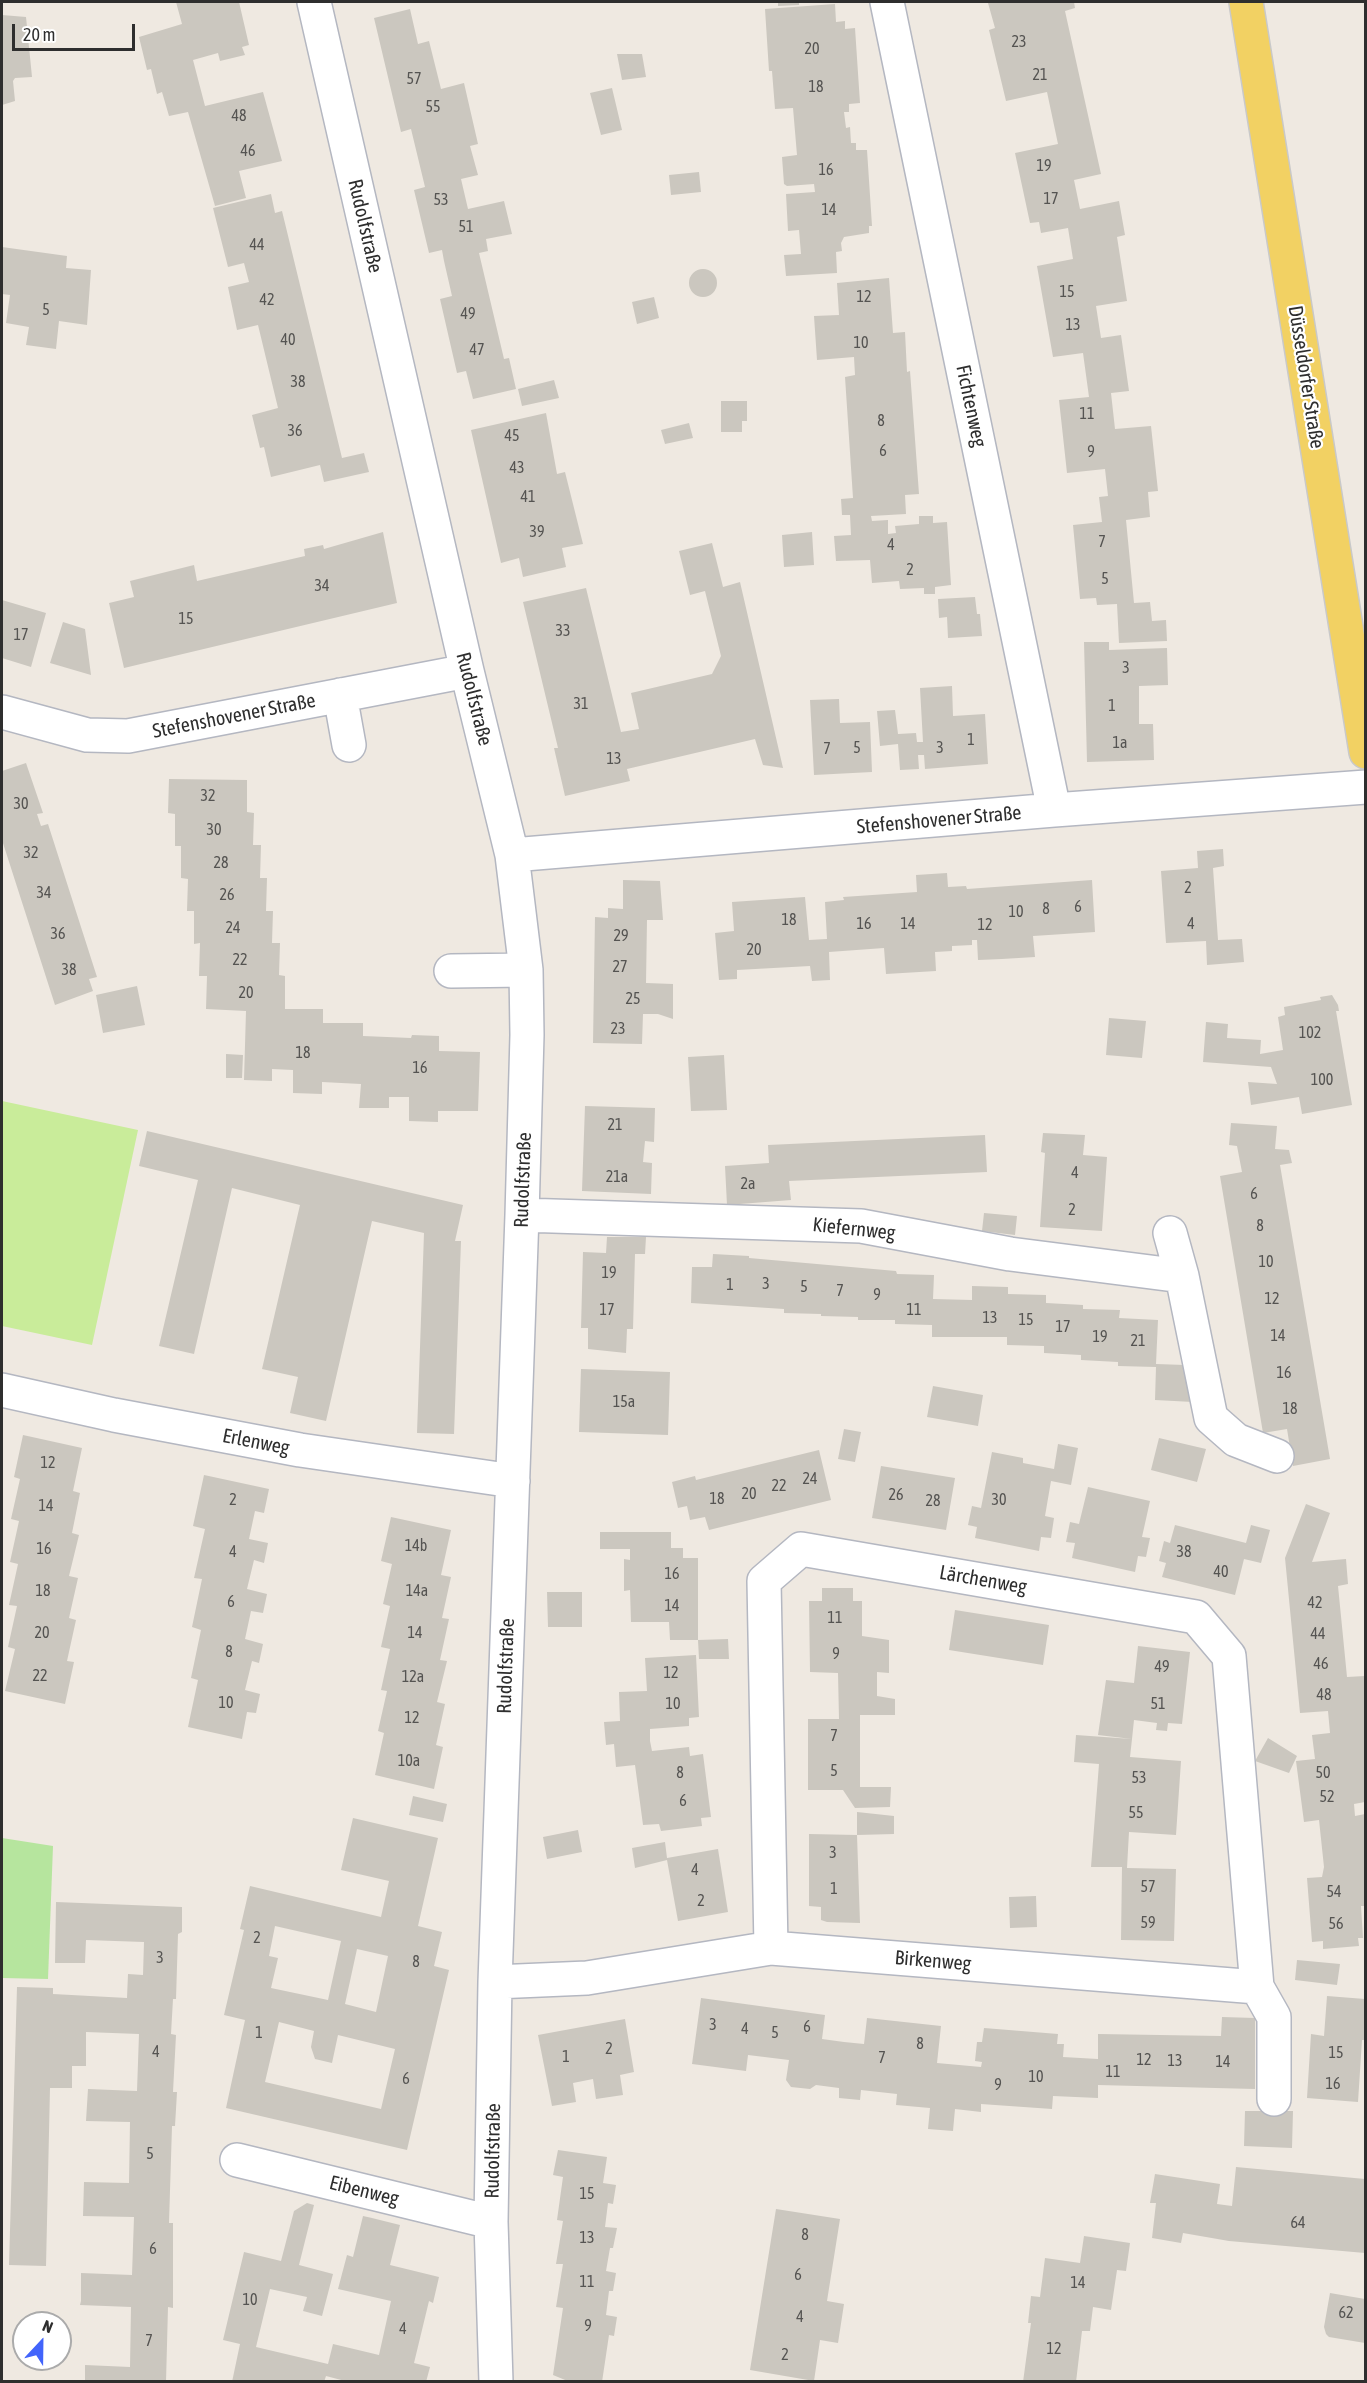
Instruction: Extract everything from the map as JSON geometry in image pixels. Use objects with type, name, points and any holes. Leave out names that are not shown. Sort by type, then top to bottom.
[{"type":"main road","name":"Düsseldorfer Straße","points":[[1246,2],[1365,752]]},
{"type":"street","name":"Rudolfstraße","points":[[314,2],[467,671],[512,855],[526,970],[527,1035],[522,1215],[495,1982],[491,2222],[496,2382]]},
{"type":"street","name":"Fichtenweg","points":[[887,2],[1054,810]]},
{"type":"street","name":"Stefenshovener Straße","points":[[2,712],[87,735],[128,736],[467,671]]},
{"type":"street","points":[[340,695],[349,746]]},
{"type":"street","name":"Stefenshovener Straße","points":[[512,855],[1365,787]]},
{"type":"street","points":[[451,971],[526,970]]},
{"type":"street","name":"Kiefernweg","points":[[522,1215],[861,1226],[1010,1254],[1182,1276]]},
{"type":"street","points":[[1170,1233],[1182,1276],[1211,1418],[1236,1440],[1277,1456]]},
{"type":"street","name":"Erlenweg","points":[[2,1390],[114,1415],[300,1450],[513,1481]]},
{"type":"street","name":"Lärchenweg","points":[[771,1948],[764,1581],[801,1549],[1197,1617],[1229,1656],[1257,1988]]},
{"type":"street","name":"Birkenweg","points":[[495,1982],[587,1978],[771,1948],[1257,1988]]},
{"type":"street","points":[[1257,1988],[1274,2017],[1274,2099]]},
{"type":"street","name":"Eibenweg","points":[[237,2160],[491,2222]]},
{"type":"green space","points":[[2,1101],[138,1130],[92,1345],[2,1326]]},
{"type":"green space","points":[[2,1838],[53,1846],[48,1979],[2,1978]]},
{"type":"building","points":[[176,2],[239,2],[249,45],[242,47],[245,55],[220,61],[218,53],[193,60],[205,106],[263,92],[282,161],[239,171],[246,198],[215,206],[188,112],[169,116],[162,92],[157,94],[151,69],[147,70],[139,37],[182,24]]},
{"type":"building","points":[[778,2],[799,2],[799,5],[778,6]]},
{"type":"building","points":[[1074,2],[1075,8],[1065,11],[1101,174],[1074,180],[1080,209],[1119,201],[1125,235],[1117,237],[1127,301],[1096,306],[1101,338],[1121,335],[1129,391],[1111,393],[1115,429],[1151,426],[1158,491],[1148,492],[1150,517],[1126,520],[1134,603],[1150,602],[1152,621],[1166,620],[1167,641],[1119,643],[1117,604],[1097,605],[1096,598],[1080,599],[1073,525],[1102,522],[1099,497],[1108,496],[1105,469],[1067,473],[1059,400],[1089,397],[1083,353],[1053,357],[1037,266],[1073,259],[1068,228],[1041,233],[1039,222],[1030,223],[1015,153],[1058,144],[1047,92],[1006,101],[989,30],[995,28],[988,3]]},
{"type":"building","points":[[835,4],[836,22],[845,21],[845,29],[855,28],[860,103],[849,104],[849,112],[844,112],[846,128],[850,127],[851,143],[856,143],[856,150],[867,150],[872,226],[869,226],[869,233],[844,237],[841,243],[842,251],[836,252],[837,273],[786,276],[784,255],[801,254],[799,230],[788,231],[786,194],[815,192],[814,184],[787,186],[784,184],[782,157],[797,155],[793,108],[775,109],[772,71],[769,71],[765,9]]},
{"type":"building","points":[[410,9],[418,44],[429,41],[441,89],[464,83],[478,144],[470,146],[478,175],[461,179],[468,209],[504,201],[512,234],[486,239],[488,251],[479,253],[504,359],[509,358],[516,389],[473,399],[466,371],[457,373],[440,299],[452,296],[442,250],[429,253],[414,190],[425,187],[411,129],[401,132],[374,18]]},
{"type":"building","points":[[2,15],[26,17],[32,77],[15,78],[13,81],[15,101],[2,105]]},
{"type":"building","points":[[617,54],[642,54],[646,77],[622,80]]},
{"type":"building","points":[[612,88],[622,130],[601,135],[590,93]]},
{"type":"building","points":[[699,172],[701,192],[671,195],[669,175]]},
{"type":"building","points":[[271,194],[275,213],[282,211],[342,458],[364,453],[369,472],[324,482],[320,465],[271,477],[264,447],[260,448],[252,415],[278,408],[258,325],[237,330],[228,287],[249,282],[244,263],[228,267],[213,208]]},
{"type":"building","points":[[2,247],[67,256],[66,268],[91,270],[87,325],[59,321],[56,349],[26,345],[29,327],[6,323],[10,295],[2,294]]},
{"type":"building","points":[[703,269],[713,273],[717,283],[713,293],[703,297],[693,293],[689,283],[693,273]]},
{"type":"building","points":[[889,278],[893,333],[905,332],[919,494],[905,495],[906,514],[871,516],[872,521],[888,520],[888,534],[896,533],[895,526],[919,524],[919,516],[933,516],[933,523],[947,522],[951,585],[935,587],[935,594],[924,594],[924,588],[900,589],[899,581],[872,583],[870,560],[836,561],[834,536],[851,535],[850,515],[842,515],[841,499],[853,498],[845,377],[855,375],[854,357],[817,360],[814,316],[839,315],[837,283]]},
{"type":"building","points":[[654,297],[659,318],[637,324],[632,302]]},
{"type":"building","points":[[554,380],[559,398],[522,406],[518,389]]},
{"type":"building","points":[[721,401],[747,401],[747,421],[742,421],[742,432],[721,432]]},
{"type":"building","points":[[546,413],[557,474],[565,472],[583,544],[562,548],[566,567],[523,577],[519,558],[501,563],[471,430]]},
{"type":"building","points":[[689,423],[693,438],[665,444],[661,430]]},
{"type":"building","points":[[383,532],[397,603],[124,668],[109,603],[134,597],[130,581],[194,565],[197,581],[305,556],[304,549],[323,545],[324,549]]},
{"type":"building","points":[[812,532],[814,565],[784,567],[782,535]]},
{"type":"building","points":[[712,543],[723,587],[740,582],[783,768],[763,765],[755,739],[627,769],[630,781],[565,796],[554,748],[558,748],[523,602],[586,588],[621,732],[639,729],[631,693],[712,674],[721,656],[705,591],[690,595],[679,551]]},
{"type":"building","points":[[975,597],[977,614],[980,614],[982,636],[948,638],[947,617],[939,618],[938,599]]},
{"type":"building","points":[[2,600],[46,613],[31,667],[2,658]]},
{"type":"building","points":[[63,622],[85,629],[91,675],[50,663]]},
{"type":"building","points":[[1084,642],[1109,642],[1109,650],[1167,648],[1168,685],[1139,686],[1139,724],[1153,724],[1154,760],[1087,762]]},
{"type":"building","points":[[952,686],[953,716],[985,714],[988,764],[925,769],[924,755],[918,755],[919,769],[900,770],[898,744],[880,746],[877,711],[895,710],[898,734],[916,733],[917,742],[923,742],[920,688]]},
{"type":"building","points":[[839,699],[840,723],[870,722],[872,772],[814,775],[810,700]]},
{"type":"building","points":[[26,763],[43,813],[37,814],[41,826],[48,824],[97,977],[89,979],[93,991],[55,1005],[2,840],[2,771]]},
{"type":"building","points":[[169,779],[247,780],[247,812],[254,813],[253,845],[261,845],[260,878],[267,878],[266,911],[273,911],[272,943],[280,943],[279,975],[285,976],[285,1009],[323,1009],[323,1023],[363,1023],[363,1036],[411,1038],[412,1035],[439,1036],[439,1051],[480,1052],[478,1111],[438,1111],[438,1122],[409,1121],[409,1097],[389,1097],[389,1108],[359,1108],[361,1084],[322,1082],[322,1094],[293,1093],[293,1070],[272,1069],[272,1081],[244,1080],[246,1011],[206,1009],[207,976],[199,976],[200,943],[194,944],[194,911],[187,911],[188,879],[181,878],[181,846],[175,846],[175,814],[168,813]]},
{"type":"building","points":[[1223,849],[1224,866],[1213,868],[1218,940],[1242,939],[1244,962],[1207,965],[1206,941],[1166,943],[1161,871],[1198,868],[1197,851]]},
{"type":"building","points":[[947,873],[948,887],[966,886],[967,889],[1092,880],[1095,932],[1033,936],[1035,957],[978,960],[977,940],[972,940],[972,945],[952,946],[952,951],[935,952],[936,971],[886,974],[884,948],[829,952],[830,980],[812,981],[810,966],[737,970],[737,979],[719,980],[715,933],[734,931],[732,902],[805,897],[809,940],[827,939],[825,902],[844,900],[843,897],[917,892],[916,875]]},
{"type":"building","points":[[623,880],[660,881],[663,920],[647,920],[646,983],[673,984],[673,1019],[658,1014],[643,1014],[642,1044],[593,1043],[595,917],[608,918],[608,908],[623,909]]},
{"type":"building","points":[[137,986],[145,1025],[103,1033],[96,995]]},
{"type":"building","points":[[1332,995],[1338,1005],[1339,1011],[1336,1011],[1352,1105],[1302,1114],[1299,1097],[1251,1105],[1248,1082],[1277,1084],[1271,1067],[1203,1062],[1206,1022],[1228,1024],[1227,1038],[1261,1040],[1260,1054],[1283,1050],[1278,1017],[1285,1015],[1284,1007],[1321,1000],[1320,997]]},
{"type":"building","points":[[1109,1018],[1146,1021],[1142,1058],[1106,1055]]},
{"type":"building","points":[[226,1054],[243,1055],[242,1078],[226,1078]]},
{"type":"building","points":[[724,1055],[727,1110],[691,1111],[688,1057]]},
{"type":"building","points":[[585,1106],[655,1108],[654,1142],[645,1141],[643,1162],[652,1163],[651,1194],[582,1191]]},
{"type":"building","points":[[1231,1123],[1277,1126],[1275,1149],[1289,1150],[1292,1163],[1280,1165],[1330,1459],[1293,1466],[1287,1429],[1263,1433],[1220,1176],[1242,1172],[1237,1146],[1229,1145]]},
{"type":"building","points":[[147,1131],[463,1205],[455,1241],[461,1241],[454,1434],[417,1433],[424,1233],[372,1221],[326,1421],[290,1413],[298,1377],[262,1369],[300,1205],[232,1188],[194,1354],[159,1346],[198,1180],[139,1166]]},
{"type":"building","points":[[1043,1133],[1085,1135],[1083,1155],[1107,1157],[1102,1231],[1040,1227],[1045,1153],[1041,1152]]},
{"type":"building","points":[[985,1135],[987,1172],[789,1181],[791,1200],[727,1205],[725,1166],[769,1163],[768,1145]]},
{"type":"building","points":[[984,1213],[1017,1216],[1015,1235],[982,1231]]},
{"type":"building","points":[[607,1237],[646,1237],[645,1254],[635,1254],[633,1329],[627,1329],[626,1353],[588,1349],[588,1328],[581,1328],[583,1252],[606,1253]]},
{"type":"building","points":[[713,1254],[896,1271],[897,1274],[934,1275],[933,1299],[972,1300],[972,1286],[1008,1287],[1008,1294],[1046,1295],[1046,1303],[1083,1305],[1083,1309],[1120,1310],[1119,1318],[1158,1320],[1156,1364],[1185,1365],[1193,1402],[1155,1400],[1156,1367],[1118,1366],[1118,1362],[1081,1360],[1081,1355],[1044,1353],[1044,1346],[1007,1345],[1007,1337],[932,1337],[932,1325],[895,1324],[895,1320],[858,1320],[858,1317],[821,1316],[821,1314],[784,1313],[784,1309],[691,1303],[692,1267],[712,1267]]},
{"type":"building","points":[[581,1369],[670,1372],[668,1435],[579,1432]]},
{"type":"building","points":[[933,1386],[983,1395],[978,1426],[927,1417]]},
{"type":"building","points":[[844,1429],[861,1432],[855,1462],[838,1459]]},
{"type":"building","points":[[23,1435],[82,1448],[73,1491],[80,1493],[72,1533],[79,1535],[69,1576],[78,1578],[69,1618],[76,1620],[67,1661],[74,1662],[65,1704],[5,1691],[15,1649],[8,1647],[17,1606],[9,1605],[18,1564],[10,1562],[19,1521],[11,1519],[20,1479],[14,1477]]},
{"type":"building","points":[[1159,1438],[1206,1449],[1197,1482],[1151,1470]]},
{"type":"building","points":[[1058,1444],[1078,1448],[1071,1485],[1051,1481],[1045,1516],[1054,1518],[1051,1538],[1041,1537],[1039,1551],[975,1538],[977,1527],[968,1525],[972,1506],[981,1508],[992,1452],[1023,1458],[1023,1463],[1054,1469]]},
{"type":"building","points":[[819,1450],[831,1500],[709,1530],[705,1517],[690,1520],[687,1506],[678,1508],[672,1482],[695,1476],[696,1480]]},
{"type":"building","points":[[881,1466],[955,1478],[946,1530],[872,1518]]},
{"type":"building","points":[[204,1475],[269,1489],[264,1513],[255,1511],[249,1539],[268,1543],[264,1563],[254,1560],[247,1589],[267,1594],[263,1613],[251,1611],[245,1639],[263,1644],[259,1663],[252,1661],[245,1690],[260,1694],[256,1713],[247,1712],[242,1739],[188,1727],[198,1680],[191,1678],[201,1630],[192,1627],[202,1579],[194,1578],[205,1529],[193,1526]]},
{"type":"building","points":[[1088,1487],[1150,1501],[1142,1537],[1150,1538],[1146,1557],[1138,1556],[1135,1572],[1072,1558],[1075,1543],[1066,1542],[1070,1522],[1079,1524]]},
{"type":"building","points":[[1306,1504],[1330,1513],[1312,1562],[1346,1559],[1348,1584],[1338,1586],[1347,1677],[1365,1676],[1365,1802],[1354,1804],[1355,1816],[1365,1814],[1365,1906],[1361,1906],[1363,1938],[1358,1938],[1359,1946],[1323,1949],[1323,1941],[1312,1942],[1307,1878],[1322,1877],[1324,1867],[1319,1820],[1304,1822],[1296,1761],[1315,1759],[1312,1735],[1330,1733],[1328,1711],[1300,1713],[1285,1558]]},
{"type":"building","points":[[391,1517],[451,1530],[441,1575],[451,1577],[442,1618],[449,1619],[440,1660],[447,1661],[437,1702],[445,1704],[436,1745],[443,1747],[434,1789],[375,1775],[384,1733],[378,1731],[387,1691],[381,1690],[390,1649],[381,1647],[390,1606],[383,1604],[392,1564],[381,1561]]},
{"type":"building","points":[[1175,1525],[1246,1543],[1251,1525],[1270,1530],[1261,1563],[1244,1559],[1235,1595],[1162,1577],[1166,1563],[1159,1561],[1164,1541],[1170,1543]]},
{"type":"building","points":[[600,1532],[671,1532],[671,1548],[683,1548],[683,1558],[698,1558],[698,1640],[670,1640],[669,1622],[631,1622],[630,1590],[624,1591],[624,1559],[630,1560],[630,1549],[600,1549]]},
{"type":"building","points":[[822,1588],[853,1588],[853,1601],[862,1601],[862,1636],[889,1640],[889,1673],[877,1672],[877,1696],[895,1699],[895,1715],[860,1715],[860,1787],[891,1787],[890,1807],[855,1808],[843,1790],[808,1790],[808,1719],[839,1719],[838,1673],[810,1672],[809,1601],[822,1601]]},
{"type":"building","points":[[547,1592],[582,1592],[582,1627],[548,1627]]},
{"type":"building","points":[[955,1610],[1049,1625],[1043,1665],[949,1650]]},
{"type":"building","points":[[728,1639],[729,1659],[699,1659],[698,1640]]},
{"type":"building","points":[[1138,1646],[1190,1652],[1182,1724],[1168,1723],[1167,1731],[1156,1730],[1157,1723],[1134,1720],[1132,1739],[1098,1735],[1106,1680],[1134,1683]]},
{"type":"building","points":[[696,1655],[699,1717],[689,1718],[689,1726],[650,1729],[650,1741],[652,1751],[689,1747],[690,1756],[703,1754],[711,1817],[701,1818],[702,1826],[661,1831],[659,1824],[643,1825],[635,1765],[616,1767],[614,1744],[606,1745],[604,1722],[620,1721],[619,1692],[647,1691],[645,1658]]},
{"type":"building","points":[[1076,1735],[1132,1739],[1130,1757],[1181,1761],[1176,1835],[1129,1832],[1127,1868],[1176,1869],[1174,1941],[1121,1940],[1122,1867],[1091,1867],[1099,1764],[1074,1762]]},
{"type":"building","points":[[1268,1738],[1297,1756],[1289,1773],[1255,1761]]},
{"type":"building","points":[[413,1796],[447,1804],[443,1822],[409,1815]]},
{"type":"building","points":[[857,1812],[894,1816],[894,1834],[857,1835]]},
{"type":"building","points":[[353,1818],[438,1838],[418,1926],[442,1932],[434,1966],[449,1970],[407,2150],[226,2108],[245,2020],[224,2015],[244,1930],[240,1929],[250,1886],[381,1917],[389,1881],[341,1870]],"holes":[[[275,1926],[341,1941],[328,2000],[271,1988],[278,1958],[269,1956]],[[357,1949],[388,1956],[376,2012],[345,2004]],[[279,2022],[314,2031],[311,2047],[315,2059],[332,2063],[338,2035],[395,2049],[381,2109],[265,2082]]]},
{"type":"building","points":[[578,1830],[582,1852],[547,1859],[543,1837]]},
{"type":"building","points":[[809,1834],[857,1835],[860,1923],[821,1920],[821,1907],[809,1906]]},
{"type":"building","points":[[665,1842],[667,1858],[718,1849],[728,1912],[678,1921],[667,1860],[635,1868],[632,1848]]},
{"type":"building","points":[[1036,1896],[1037,1927],[1010,1928],[1009,1897]]},
{"type":"building","points":[[56,1902],[182,1907],[182,1932],[178,1934],[176,1999],[173,1999],[171,2034],[176,2035],[173,2092],[177,2092],[175,2126],[172,2126],[169,2223],[173,2223],[173,2308],[168,2307],[166,2382],[85,2382],[85,2365],[130,2367],[131,2307],[80,2305],[81,2273],[132,2275],[134,2217],[83,2216],[84,2182],[129,2183],[130,2122],[86,2121],[88,2089],[137,2091],[139,2034],[86,2032],[86,2066],[72,2066],[72,2088],[50,2088],[46,2266],[9,2265],[17,1987],[53,1988],[53,1994],[127,1998],[128,1974],[143,1975],[144,1942],[86,1940],[85,1963],[55,1963]]},
{"type":"building","points":[[1297,1960],[1340,1964],[1337,1985],[1295,1980]]},
{"type":"building","points":[[1327,1996],[1365,1999],[1365,2040],[1362,2040],[1358,2102],[1307,2098],[1311,2034],[1324,2036]]},
{"type":"building","points":[[701,1998],[825,2015],[822,2039],[844,2042],[864,2044],[867,2018],[941,2026],[937,2063],[981,2067],[982,2062],[975,2061],[977,2042],[982,2042],[984,2028],[1058,2034],[1057,2044],[1064,2044],[1063,2057],[1098,2059],[1098,2034],[1221,2036],[1222,2017],[1255,2018],[1255,2089],[1098,2085],[1098,2098],[1053,2096],[1052,2109],[981,2104],[981,2112],[955,2109],[953,2131],[928,2129],[930,2108],[896,2105],[897,2094],[861,2090],[860,2100],[839,2098],[839,2088],[816,2085],[810,2089],[791,2087],[786,2080],[789,2060],[748,2055],[746,2071],[692,2064]]},
{"type":"building","points":[[625,2019],[634,2072],[620,2075],[623,2095],[596,2099],[593,2079],[573,2083],[576,2102],[552,2106],[538,2035]]},
{"type":"building","points":[[1245,2111],[1293,2111],[1292,2148],[1244,2146]]},
{"type":"building","points":[[558,2150],[607,2157],[603,2183],[616,2185],[613,2204],[608,2203],[605,2227],[617,2228],[613,2248],[610,2248],[606,2271],[616,2273],[613,2291],[609,2291],[606,2315],[617,2317],[614,2336],[609,2335],[602,2382],[570,2382],[553,2375],[563,2308],[556,2307],[563,2264],[556,2264],[563,2221],[557,2220],[563,2177],[553,2175]]},
{"type":"building","points":[[1236,2167],[1365,2179],[1365,2253],[1229,2241],[1183,2233],[1181,2243],[1152,2238],[1156,2203],[1150,2203],[1155,2174],[1220,2184],[1217,2204],[1232,2206]]},
{"type":"building","points":[[307,2203],[314,2205],[299,2265],[333,2274],[322,2316],[303,2311],[307,2297],[270,2289],[256,2347],[328,2364],[333,2344],[379,2355],[391,2301],[338,2289],[347,2255],[353,2257],[363,2216],[400,2225],[390,2265],[439,2277],[433,2303],[429,2301],[414,2363],[430,2367],[426,2382],[349,2382],[326,2376],[324,2382],[232,2382],[240,2344],[223,2340],[244,2252],[281,2261],[294,2211]]},
{"type":"building","points":[[776,2209],[840,2219],[827,2301],[844,2304],[838,2343],[820,2340],[814,2381],[750,2370]]},
{"type":"building","points":[[1084,2236],[1130,2243],[1126,2271],[1117,2270],[1111,2310],[1093,2307],[1090,2331],[1082,2331],[1076,2382],[1023,2382],[1031,2323],[1028,2323],[1031,2296],[1040,2297],[1045,2258],[1080,2263]]},
{"type":"building","points":[[1330,2293],[1365,2299],[1365,2343],[1329,2337],[1326,2334],[1324,2327]]}]
